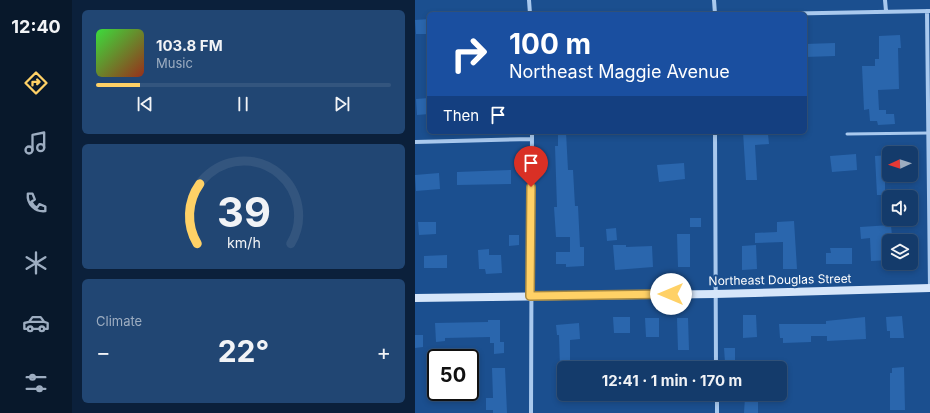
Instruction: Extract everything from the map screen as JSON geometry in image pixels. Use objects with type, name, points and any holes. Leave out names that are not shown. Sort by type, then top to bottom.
[{"type":"main road","name":"Northeast Douglas Street","points":[[415,298],[715,294],[930,289]]},
{"type":"street","points":[[529,0],[529,12]]},
{"type":"street","points":[[715,0],[715,12]]},
{"type":"street","points":[[885,0],[886,11]]},
{"type":"street","points":[[807,13],[929,11],[930,289]]},
{"type":"street","points":[[531,413],[530,296],[532,134]]},
{"type":"street","points":[[715,134],[716,361]]},
{"type":"street","points":[[415,142],[532,139]]},
{"type":"street","points":[[717,401],[717,413]]},
{"type":"lane","points":[[847,134],[929,133]]},
{"type":"building","points":[[427,19],[427,34],[416,34],[415,20]]},
{"type":"building","points":[[900,35],[901,48],[898,48],[899,89],[878,90],[879,110],[886,110],[886,114],[894,114],[895,124],[878,125],[877,121],[870,121],[869,109],[864,110],[862,66],[875,66],[875,59],[879,59],[879,36]]},
{"type":"building","points":[[835,43],[835,56],[807,57],[807,44]]},
{"type":"building","points":[[427,98],[427,114],[417,115],[416,99]]},
{"type":"building","points":[[558,134],[566,134],[568,170],[573,170],[575,206],[578,206],[580,247],[584,247],[584,266],[566,267],[566,264],[556,264],[556,252],[570,252],[570,237],[556,237],[554,207],[557,207],[555,146],[558,146]]},
{"type":"building","points":[[743,134],[768,134],[769,144],[755,145],[757,180],[746,180]]},
{"type":"building","points":[[856,154],[857,170],[832,172],[830,156]]},
{"type":"building","points":[[875,156],[882,156],[882,182],[885,182],[885,190],[882,190],[882,195],[877,195]]},
{"type":"building","points":[[684,163],[685,179],[659,182],[657,165]]},
{"type":"building","points":[[511,170],[511,184],[457,185],[457,172]]},
{"type":"building","points":[[439,173],[440,189],[416,191],[415,175]]},
{"type":"building","points":[[690,218],[701,218],[701,227],[690,227]]},
{"type":"building","points":[[794,221],[797,269],[783,269],[783,242],[755,243],[755,233],[777,232],[777,222]]},
{"type":"building","points":[[418,222],[436,222],[436,234],[419,235]]},
{"type":"building","points":[[891,226],[892,234],[882,234],[882,260],[871,261],[870,238],[861,239],[860,227]]},
{"type":"building","points":[[616,228],[617,240],[607,241],[606,229]]},
{"type":"building","points":[[677,234],[690,234],[690,267],[678,267]]},
{"type":"building","points":[[509,235],[519,235],[519,245],[509,246]]},
{"type":"building","points":[[613,245],[626,245],[626,247],[652,246],[653,267],[615,270]]},
{"type":"building","points":[[756,245],[757,269],[742,270],[742,246]]},
{"type":"building","points":[[830,248],[852,248],[852,264],[826,264],[826,253],[831,253]]},
{"type":"building","points":[[489,249],[489,255],[501,255],[502,273],[486,274],[485,269],[479,269],[478,250]]},
{"type":"building","points":[[447,255],[447,268],[424,268],[424,256]]},
{"type":"building","points":[[743,315],[756,315],[757,337],[743,338]]},
{"type":"building","points":[[902,316],[904,338],[890,338],[890,331],[887,331],[886,317]]},
{"type":"building","points":[[613,317],[630,317],[630,333],[614,333]]},
{"type":"building","points":[[865,317],[866,339],[827,341],[827,336],[811,336],[811,342],[783,343],[783,338],[780,338],[779,324],[826,324],[826,321]]},
{"type":"building","points":[[645,318],[659,318],[659,337],[646,337]]},
{"type":"building","points":[[677,318],[688,318],[689,350],[678,350]]},
{"type":"building","points":[[488,320],[500,320],[500,342],[504,342],[504,353],[494,354],[494,343],[490,343],[490,337],[445,338],[445,341],[436,342],[435,323],[488,322]]},
{"type":"building","points":[[579,323],[580,339],[570,340],[570,361],[560,361],[559,335],[557,335],[556,325]]},
{"type":"building","points":[[415,335],[423,335],[423,347],[415,348]]},
{"type":"building","points":[[724,348],[735,348],[735,361],[725,361]]},
{"type":"building","points":[[904,367],[905,410],[890,410],[890,373],[892,373],[892,368]]},
{"type":"building","points":[[492,368],[505,368],[507,413],[493,413],[493,410],[486,410],[486,398],[493,398]]},
{"type":"building","points":[[745,401],[758,401],[758,413],[744,413]]},
{"type":"route","points":[[531,187],[530,296],[671,294]]}]
